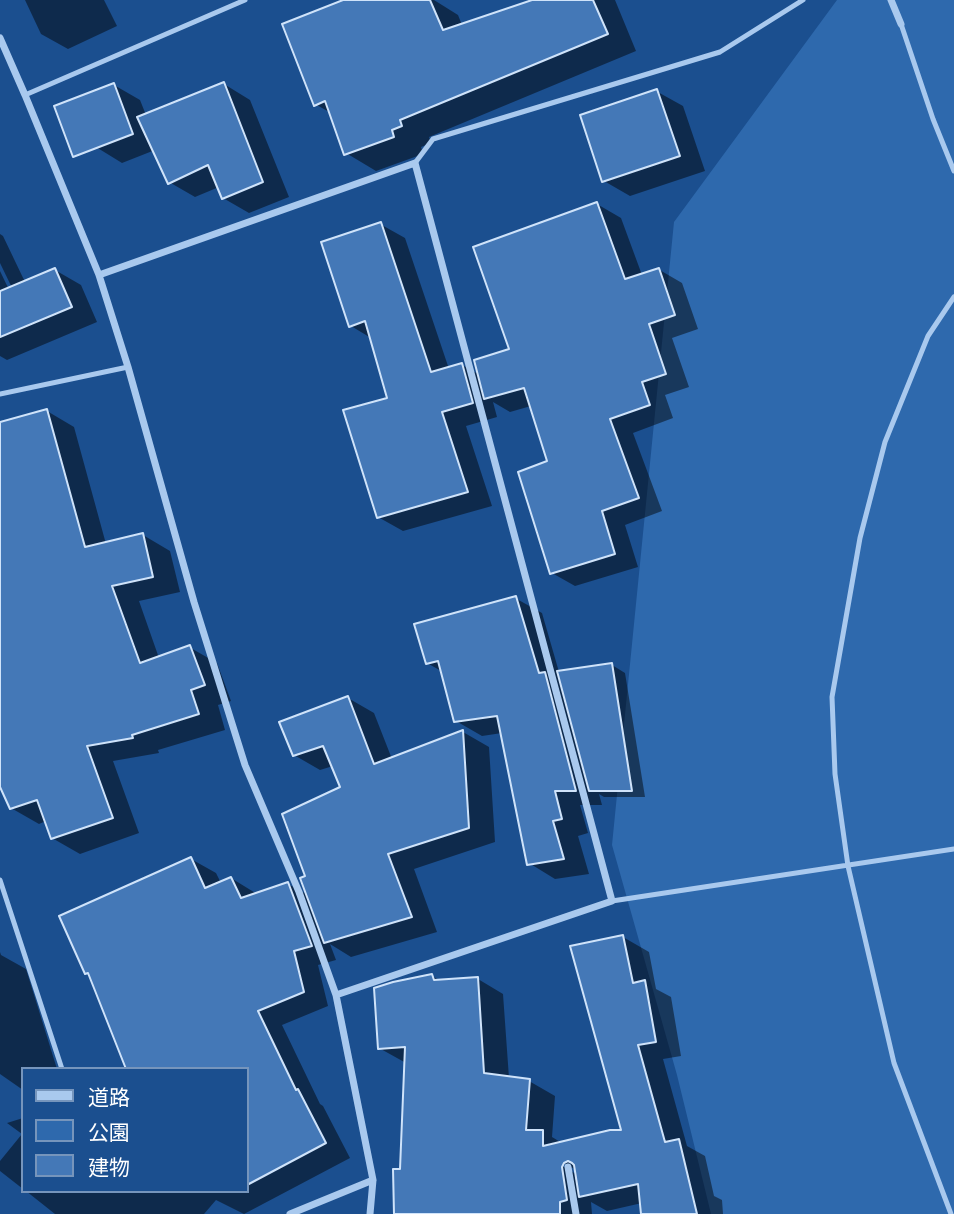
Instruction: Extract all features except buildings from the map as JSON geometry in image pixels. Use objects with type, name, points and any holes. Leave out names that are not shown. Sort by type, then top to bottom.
[{"type":"street","points":[[891,0],[901,24]]},
{"type":"street","points":[[0,38],[99,275],[128,367],[194,602],[245,765],[299,892],[335,995],[373,1180],[370,1214]]},
{"type":"street","points":[[99,275],[415,163],[612,901],[335,995]]},
{"type":"street","points":[[568,1167],[576,1214]]},
{"type":"street","points":[[290,1214],[373,1180]]},
{"type":"lane","points":[[25,95],[245,0]]},
{"type":"lane","points":[[415,163],[433,139],[719,51],[803,0]]},
{"type":"lane","points":[[901,24],[933,119],[954,171]]},
{"type":"lane","points":[[951,1214],[894,1063],[848,866],[835,774],[832,697],[860,538],[885,442],[928,336],[954,297]]},
{"type":"lane","points":[[0,394],[128,367]]},
{"type":"lane","points":[[612,901],[954,849]]},
{"type":"lane","points":[[0,880],[61,1067]]},
{"type":"green space","points":[[837,0],[954,0],[954,1214],[711,1214],[677,1075],[612,845],[674,222]]}]
